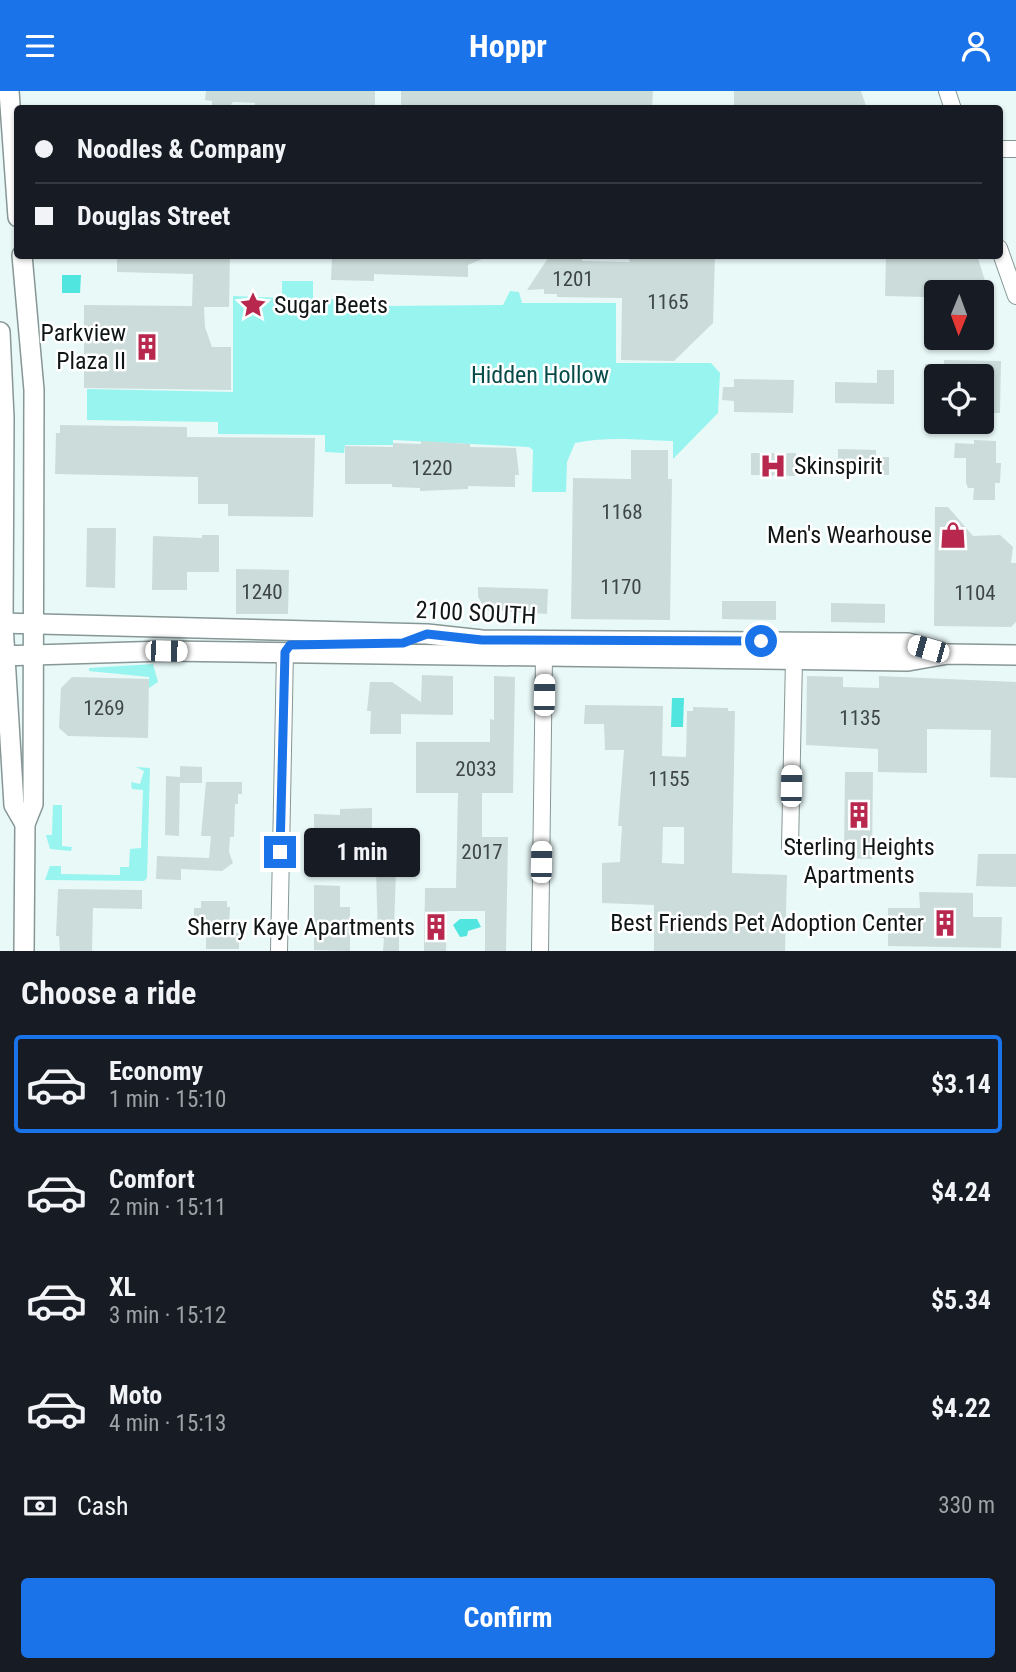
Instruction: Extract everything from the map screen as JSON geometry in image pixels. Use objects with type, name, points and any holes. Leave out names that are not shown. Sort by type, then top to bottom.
[{"type":"main road","points":[[9,91],[9,136],[14,181]]},
{"type":"main road","points":[[22,259],[34,390],[31,626],[33,804],[25,824],[24,951]]},
{"type":"main road","points":[[0,332],[4,418],[2,656],[14,805],[25,824]]},
{"type":"main road","name":"2100 SOUTH","points":[[1,624],[427,634],[482,640],[908,643],[948,654]]},
{"type":"main road","points":[[285,652],[290,645],[297,642],[403,643],[427,634]]},
{"type":"main road","points":[[631,655],[642,648],[690,648],[696,645],[697,640]]},
{"type":"main road","name":"2100 SOUTH","points":[[2,656],[166,651],[631,655],[908,661],[948,654],[1016,655]]},
{"type":"street","points":[[1003,259],[1016,296]]},
{"type":"street","points":[[279,951],[285,652]]},
{"type":"street","points":[[540,951],[544,656]]},
{"type":"street","points":[[790,847],[794,659]]},
{"type":"green space","name":"Hidden Hollow","points":[[282,281],[313,281],[313,299],[361,300],[383,306],[503,305],[510,291],[519,292],[522,303],[616,303],[616,363],[711,363],[720,373],[718,413],[673,459],[673,441],[612,439],[575,443],[567,462],[566,492],[532,492],[533,450],[529,447],[393,440],[393,445],[345,445],[344,453],[325,452],[325,435],[218,434],[218,422],[87,420],[87,389],[233,392],[233,296],[282,298]]},
{"type":"green space","points":[[153,664],[158,682],[149,688],[149,677],[89,671],[89,668]]},
{"type":"green space","points":[[136,767],[150,768],[147,878],[144,881],[45,880],[50,866],[61,866],[61,874],[120,875],[120,867],[129,867],[130,849],[141,848],[143,790],[132,789],[131,782],[140,784],[144,771]]},
{"type":"green space","points":[[53,805],[62,805],[62,846],[72,847],[71,851],[50,849],[46,835],[52,835]]},
{"type":"shaded area","points":[[62,275],[81,275],[80,293],[62,293]]},
{"type":"shaded area","points":[[672,698],[684,698],[683,727],[671,727]]},
{"type":"shaded area","points":[[460,919],[477,919],[481,927],[468,931],[467,936],[460,937],[453,925]]},
{"type":"building","points":[[206,91],[375,91],[375,105],[255,105],[233,102],[231,105],[212,105],[212,101],[205,100]]},
{"type":"building","points":[[401,91],[653,91],[652,105],[401,105]]},
{"type":"building","points":[[734,91],[861,91],[866,105],[734,105]]},
{"type":"building","name":"Parkview Plaza II","points":[[117,259],[230,259],[229,307],[204,307],[205,327],[212,347],[231,347],[231,390],[84,388],[84,305],[192,306],[193,274],[117,272]]},
{"type":"building","points":[[332,259],[482,259],[468,265],[468,277],[374,274],[374,281],[331,280]]},
{"type":"building","points":[[547,259],[630,262],[629,259],[715,259],[713,323],[674,361],[621,360],[622,298],[557,297],[557,294],[544,294],[544,289],[527,290]]},
{"type":"building","points":[[886,259],[978,259],[985,280],[924,280],[924,297],[885,296]]},
{"type":"building","points":[[944,360],[1001,361],[1000,413],[994,413],[994,364],[944,364]]},
{"type":"building","points":[[877,370],[894,370],[894,404],[835,403],[835,382],[877,383]]},
{"type":"building","points":[[734,379],[794,380],[793,413],[734,412],[734,401],[722,400],[723,387],[734,387]]},
{"type":"building","points":[[60,425],[187,427],[187,437],[315,438],[313,517],[228,516],[228,504],[198,504],[198,477],[55,474],[56,433],[60,433]]},
{"type":"building","points":[[974,440],[996,441],[996,463],[1001,463],[1000,483],[995,483],[995,500],[973,500],[974,488],[968,488],[966,483],[966,458],[954,458],[955,443],[974,444]]},
{"type":"building","points":[[421,441],[470,444],[470,447],[516,448],[519,475],[515,475],[515,487],[468,486],[468,489],[420,491],[420,488],[392,487],[392,484],[345,484],[345,446],[393,447],[393,443],[421,444]]},
{"type":"building","points":[[838,449],[876,450],[876,457],[889,457],[889,475],[838,474]]},
{"type":"building","points":[[631,450],[668,450],[668,479],[672,479],[670,620],[571,619],[573,478],[631,479]]},
{"type":"building","points":[[751,453],[796,453],[795,476],[751,475]]},
{"type":"building","points":[[935,507],[948,507],[973,536],[1000,535],[1013,547],[1011,563],[1016,563],[1016,622],[1011,627],[934,626]]},
{"type":"building","points":[[87,528],[116,528],[115,588],[86,587]]},
{"type":"building","points":[[202,535],[219,535],[219,572],[187,572],[187,590],[152,590],[153,536],[202,538]]},
{"type":"building","points":[[236,569],[289,570],[288,614],[236,614]]},
{"type":"building","points":[[478,587],[548,589],[547,614],[486,610],[478,597]]},
{"type":"building","points":[[722,601],[776,601],[776,620],[722,619]]},
{"type":"building","points":[[831,603],[885,604],[885,623],[831,622]]},
{"type":"building","points":[[422,675],[453,676],[453,715],[401,714],[401,734],[370,734],[371,711],[367,711],[370,682],[392,682],[421,702]]},
{"type":"building","points":[[494,676],[515,677],[513,793],[482,793],[482,837],[508,837],[506,951],[485,951],[485,911],[447,911],[446,951],[424,951],[425,888],[456,888],[458,793],[416,793],[416,742],[490,742],[490,719],[494,720]]},
{"type":"building","points":[[807,676],[843,677],[843,687],[879,688],[879,676],[1016,682],[1016,778],[990,777],[991,730],[927,729],[927,773],[878,772],[878,749],[806,745]]},
{"type":"building","points":[[72,677],[149,679],[148,738],[68,736],[59,728],[61,688]]},
{"type":"building","points":[[585,705],[663,706],[662,756],[686,757],[687,711],[693,711],[693,707],[728,708],[728,711],[735,711],[732,873],[787,875],[785,951],[654,951],[654,905],[602,903],[602,863],[620,862],[622,826],[618,826],[624,750],[605,750],[604,724],[584,724]],"holes":[[[663,827],[684,827],[684,864],[662,863]]]},
{"type":"building","points":[[180,766],[202,767],[202,783],[180,783]]},
{"type":"building","name":"Sterling Heights Apartments","points":[[845,772],[873,772],[872,859],[844,858]]},
{"type":"building","points":[[166,776],[180,777],[179,836],[165,835]]},
{"type":"building","points":[[206,782],[242,782],[242,794],[238,794],[238,804],[235,804],[234,837],[230,837],[229,852],[233,863],[222,871],[181,869],[181,880],[156,879],[157,856],[209,858],[211,836],[201,836]]},
{"type":"building","points":[[372,808],[372,830],[351,830],[351,837],[314,837],[314,814],[340,815],[340,809]]},
{"type":"building","points":[[978,854],[1016,854],[1016,887],[976,886]]},
{"type":"building","points":[[376,870],[396,870],[394,929],[399,929],[399,951],[383,951],[384,938],[378,937]]},
{"type":"building","points":[[314,885],[340,886],[340,907],[350,907],[350,951],[314,950]]},
{"type":"building","points":[[58,889],[142,890],[142,909],[93,908],[92,951],[60,951],[59,936],[56,936]]},
{"type":"building","name":"Best Friends Pet Adoption Center","points":[[919,892],[973,893],[973,917],[1002,917],[1001,948],[888,946],[888,908],[920,908]]},
{"type":"building","points":[[201,901],[227,901],[227,907],[230,907],[229,926],[234,926],[234,933],[239,933],[239,949],[206,949],[206,928],[194,928],[194,908],[201,908]]},
{"type":"place","name":"Sugar Beets","points":[[253,305]]},
{"type":"place","name":"Parkview Plaza II","points":[[147,347]]},
{"type":"place","name":"Skinspirit","points":[[773,466]]},
{"type":"place","name":"Men's Wearhouse","points":[[953,535]]},
{"type":"place","name":"Sterling Heights Apartments","points":[[859,815]]},
{"type":"place","name":"Best Friends Pet Adoption Center","points":[[945,923]]},
{"type":"place","name":"Sherry Kaye Apartments","points":[[436,927]]},
{"type":"route","points":[[280,852],[285,652],[290,645],[297,642],[391,644],[417,640],[427,634],[456,635],[482,640],[761,641]]}]
